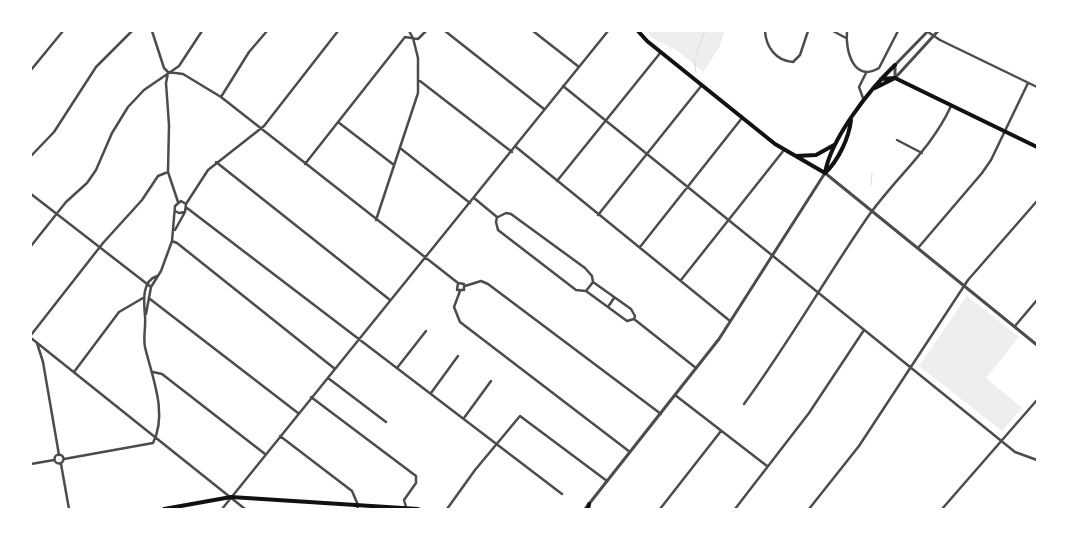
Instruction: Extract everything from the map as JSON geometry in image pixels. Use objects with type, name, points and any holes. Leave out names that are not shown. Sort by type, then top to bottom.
[{"type":"main road","points":[[638,31],[661,52],[784,150],[825,173]]},
{"type":"main road","points":[[825,173],[831,167],[844,143],[851,120],[863,98],[895,65]]},
{"type":"main road","points":[[882,79],[895,78],[1037,147]]},
{"type":"main road","points":[[873,89],[895,78]]},
{"type":"main road","points":[[825,173],[826,164],[845,126],[851,120]]},
{"type":"main road","points":[[793,156],[816,155],[836,144]]},
{"type":"main road","points":[[164,509],[231,497],[357,507],[418,509]]},
{"type":"street","points":[[31,70],[63,31]]},
{"type":"street","points":[[31,156],[54,132],[96,67],[132,31]]},
{"type":"street","points":[[152,31],[164,68],[168,72],[183,74],[221,97],[424,258],[458,284],[462,283],[465,286]]},
{"type":"street","points":[[31,246],[56,214],[87,183],[108,148],[112,133],[128,107],[144,90],[160,81],[168,72],[178,66],[188,55],[202,31]]},
{"type":"street","points":[[221,97],[249,52],[267,31]]},
{"type":"street","points":[[338,31],[260,129],[216,162],[202,176],[186,204],[187,208],[562,494]]},
{"type":"street","points":[[376,220],[420,81],[414,38],[409,31]]},
{"type":"street","points":[[305,164],[405,37],[418,39],[426,31]]},
{"type":"street","points":[[445,31],[545,109]]},
{"type":"street","points":[[533,31],[579,68]]},
{"type":"street","points":[[222,509],[608,31]]},
{"type":"street","points":[[766,32],[772,51],[787,62],[793,62],[800,54],[808,31]]},
{"type":"street","points":[[833,31],[846,38]]},
{"type":"street","points":[[846,31],[851,62],[860,71],[866,73],[879,68],[898,31]]},
{"type":"street","points":[[895,78],[895,65],[928,31],[934,36],[1037,88]]},
{"type":"street","points":[[895,78],[938,31]]},
{"type":"street","points":[[557,181],[607,122],[661,52]]},
{"type":"street","points":[[145,316],[151,287],[172,241],[175,206],[178,202],[168,172],[169,125],[166,83],[168,72]]},
{"type":"street","points":[[863,98],[859,87],[866,73]]},
{"type":"street","points":[[420,81],[512,152]]},
{"type":"street","points":[[918,248],[982,173],[1028,83]]},
{"type":"street","points":[[598,215],[702,85]]},
{"type":"street","points":[[564,86],[1015,452],[1037,460]]},
{"type":"street","points":[[744,404],[872,212],[922,153],[942,124],[951,106]]},
{"type":"street","points":[[640,247],[742,118]]},
{"type":"street","points":[[338,122],[394,165]]},
{"type":"street","points":[[897,140],[922,153]]},
{"type":"street","points":[[516,147],[730,322]]},
{"type":"street","points":[[400,148],[470,203]]},
{"type":"street","points":[[681,280],[784,150]]},
{"type":"street","points":[[216,162],[390,300]]},
{"type":"street","points":[[168,172],[158,176],[130,215],[100,247],[31,337],[245,509]]},
{"type":"street","points":[[587,507],[697,368],[730,322],[825,173],[1037,345]]},
{"type":"street","points":[[31,194],[151,287]]},
{"type":"street","points":[[474,198],[498,217]]},
{"type":"street","points":[[809,509],[859,446],[964,286],[1037,201]]},
{"type":"street","points":[[178,202],[186,204]]},
{"type":"street","points":[[174,231],[187,208]]},
{"type":"street","points":[[175,211],[179,214],[185,212]]},
{"type":"street","points":[[634,320],[634,313],[631,309],[593,282],[592,276],[585,268],[511,214],[502,214],[498,217],[496,222],[498,230],[576,290],[586,291],[627,321],[634,320],[697,368]]},
{"type":"street","points":[[172,241],[335,369]]},
{"type":"street","points":[[60,464],[64,459],[153,443],[156,437],[158,406],[153,372],[145,347],[144,299],[146,285],[157,276]]},
{"type":"street","points":[[630,452],[460,322],[456,318],[454,307],[460,291],[464,290],[465,286],[481,281],[488,284],[661,414]]},
{"type":"street","points":[[586,291],[593,282]]},
{"type":"street","points":[[458,284],[456,289],[460,291]]},
{"type":"street","points":[[608,307],[614,298]]},
{"type":"street","points":[[144,299],[149,299]]},
{"type":"street","points":[[74,372],[119,312],[135,301],[149,299],[298,413]]},
{"type":"street","points":[[1014,326],[1037,300]]},
{"type":"street","points":[[735,509],[810,413],[864,330]]},
{"type":"street","points":[[398,368],[426,332]]},
{"type":"street","points":[[37,343],[42,357],[59,455],[64,459]]},
{"type":"street","points":[[42,357],[49,352]]},
{"type":"street","points":[[431,393],[458,356]]},
{"type":"street","points":[[153,372],[162,374],[265,454]]},
{"type":"street","points":[[328,378],[386,422]]},
{"type":"street","points":[[464,418],[491,381]]},
{"type":"street","points":[[675,395],[768,466]]},
{"type":"street","points":[[311,397],[416,476],[416,483],[404,500],[407,508]]},
{"type":"street","points":[[942,509],[1037,400]]},
{"type":"street","points":[[447,509],[496,444],[520,416],[607,481]]},
{"type":"street","points":[[660,509],[721,430]]},
{"type":"street","points":[[280,436],[352,491],[357,507]]},
{"type":"street","points":[[31,464],[55,460],[59,455]]},
{"type":"street","points":[[55,460],[60,464],[68,509]]},
{"type":"shaded area","points":[[647,31],[725,31],[719,48],[703,72],[678,51],[652,38]]},
{"type":"shaded area","points":[[967,296],[1019,337],[986,378],[1022,408],[1002,431],[919,366]]},
{"type":"waterway","points":[[696,54],[705,31]]},
{"type":"waterway","points":[[694,59],[696,72]]},
{"type":"waterway","points":[[871,185],[872,173]]}]
